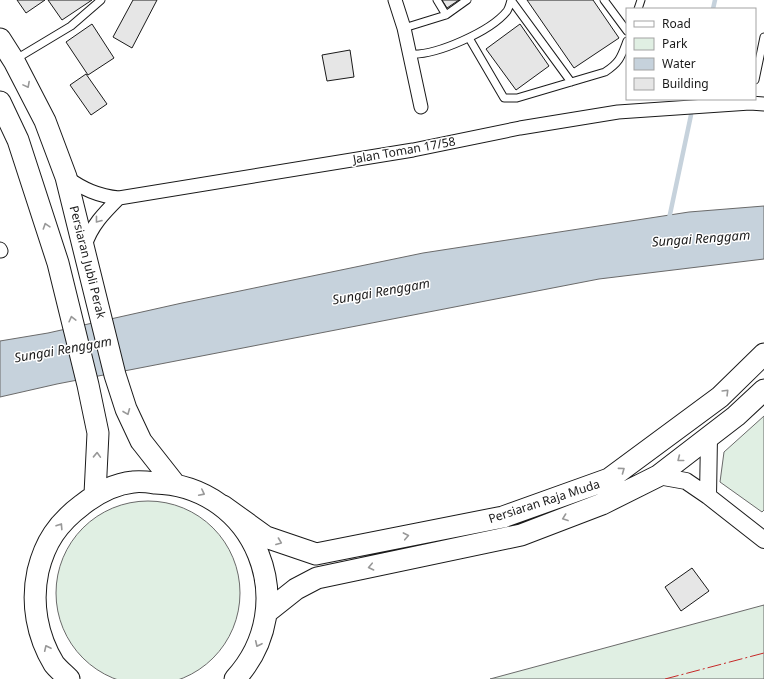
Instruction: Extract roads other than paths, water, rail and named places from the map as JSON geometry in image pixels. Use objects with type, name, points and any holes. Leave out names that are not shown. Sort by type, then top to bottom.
[{"type":"main road","name":"Persiaran Jubli Perak","points":[[0,39],[14,61],[45,121],[66,177],[87,256],[115,375],[126,409],[141,441],[174,483]]},
{"type":"main road","points":[[0,102],[18,140],[58,263],[88,384],[98,433],[95,494]]},
{"type":"main road","name":"Persiaran Raja Muda","points":[[223,506],[266,537],[316,554],[503,517],[609,479],[720,397],[764,354]]},
{"type":"main road","name":"Persiaran Raja Muda","points":[[267,612],[296,589],[317,578],[521,534],[602,504],[658,476],[736,416],[764,390]]},
{"type":"main road","points":[[69,679],[55,664],[38,629],[34,590],[43,551],[64,518],[95,494],[134,482],[174,483],[200,492],[223,506],[244,527],[259,553],[267,582],[267,612],[260,640],[246,666],[235,679]]},
{"type":"street","points":[[395,0],[404,28],[421,107]]},
{"type":"street","name":"Jalan Toman 17/58","points":[[66,177],[83,189],[105,197],[119,198],[413,150],[520,128],[618,112],[751,101],[764,104]]},
{"type":"street","points":[[87,256],[89,233],[98,219],[119,198]]},
{"type":"street","points":[[708,496],[709,437]]},
{"type":"street","points":[[658,476],[686,481],[708,496],[764,540]]},
{"type":"lane","points":[[14,61],[71,26],[100,0]]},
{"type":"lane","points":[[437,0],[446,14]]},
{"type":"lane","points":[[404,28],[446,14],[467,0]]},
{"type":"lane","points":[[410,54],[419,54],[439,50],[469,38],[502,17],[508,10],[511,0]]},
{"type":"lane","points":[[511,0],[571,82]]},
{"type":"lane","points":[[604,0],[626,30]]},
{"type":"lane","points":[[469,38],[504,98],[517,98],[605,72],[617,64],[624,53],[626,45]]},
{"type":"lane","points":[[756,75],[764,38]]},
{"type":"water","name":"Sungai Renggam","points":[[764,206],[764,259],[599,279],[57,384],[0,397],[0,341],[48,333],[182,303],[423,253],[689,212]]},
{"type":"waterway","points":[[713,8],[715,0]]},
{"type":"waterway","points":[[669,219],[691,115]]}]
